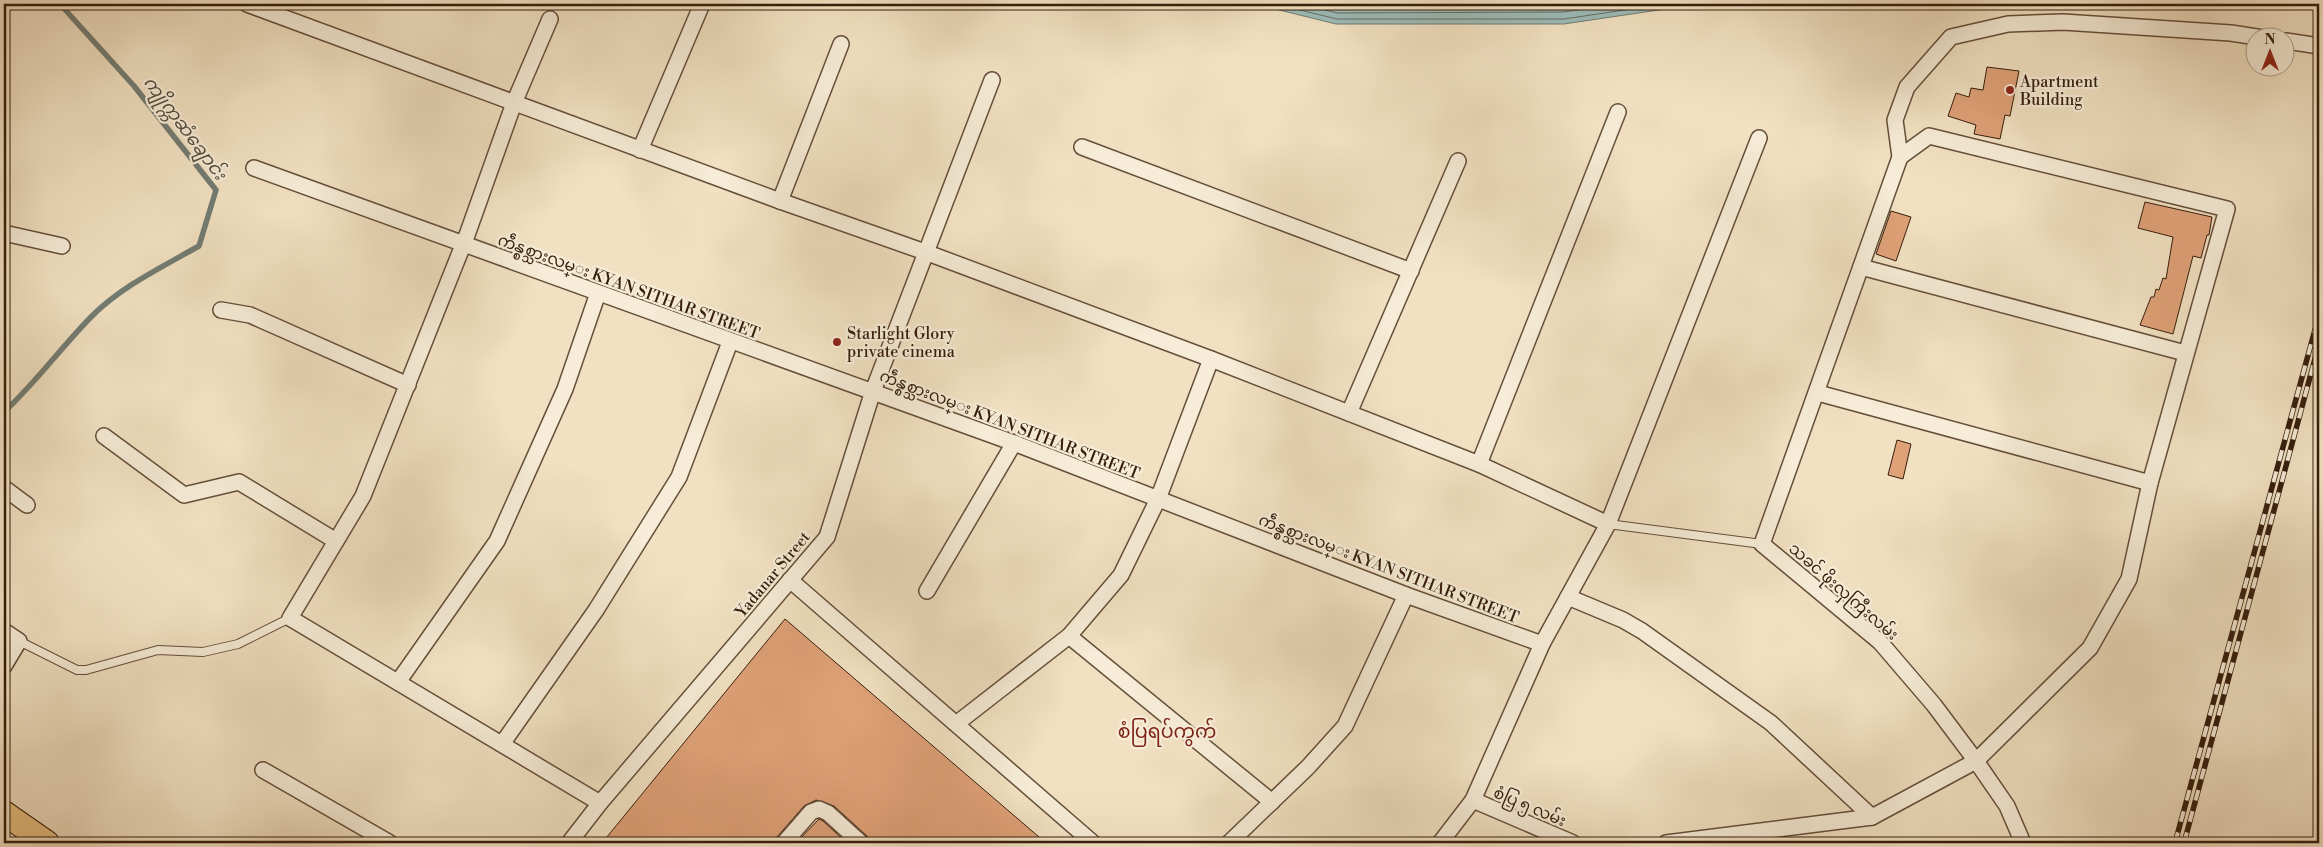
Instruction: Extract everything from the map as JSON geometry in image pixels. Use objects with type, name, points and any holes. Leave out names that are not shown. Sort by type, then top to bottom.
[{"type":"main road","points":[[4,813],[47,843]]},
{"type":"street","points":[[248,4],[1211,359],[1480,464],[1608,524]]},
{"type":"street","points":[[640,150],[702,4]]},
{"type":"street","points":[[550,18],[514,102],[463,245],[363,496],[290,618],[600,803]]},
{"type":"street","points":[[1762,544],[1818,393],[1900,157],[1894,120],[1907,87],[1951,37],[2008,24],[2063,22],[2246,35]]},
{"type":"street","points":[[2296,43],[2319,46]]},
{"type":"street","points":[[780,201],[841,44]]},
{"type":"street","name":"Yadanar Street","points":[[570,843],[600,803],[827,537],[873,391],[992,80]]},
{"type":"street","points":[[1480,464],[1618,112]]},
{"type":"street","points":[[1666,843],[1872,817],[1976,761],[2090,648],[2129,579],[2150,483],[2227,209],[1929,136],[1900,157]]},
{"type":"street","points":[[1440,843],[1473,800],[1542,644],[1608,524],[1758,138]]},
{"type":"street","points":[[1082,147],[1411,271]]},
{"type":"street","points":[[1349,413],[1458,161]]},
{"type":"street","name":"ကဵန္စစ္သားလမ္း KYAN SITHAR STREET","points":[[254,168],[730,342],[873,391],[1014,443],[1406,595],[1542,644]]},
{"type":"street","points":[[4,233],[62,246]]},
{"type":"street","points":[[1861,267],[2185,353]]},
{"type":"street","points":[[398,682],[497,541],[566,389],[598,293]]},
{"type":"street","points":[[222,310],[250,315],[408,385]]},
{"type":"street","points":[[502,744],[596,610],[679,477],[730,342]]},
{"type":"street","points":[[956,724],[1069,636],[1121,575],[1158,499],[1211,359]]},
{"type":"street","points":[[1818,393],[2150,483]]},
{"type":"street","points":[[104,436],[184,495],[239,482],[336,541]]},
{"type":"street","points":[[927,591],[1014,443]]},
{"type":"street","points":[[4,488],[27,505]]},
{"type":"street","name":"သခင် ဖိုးလှကြီးလမ်း","points":[[1762,544],[1880,642],[1934,705],[1976,761],[2007,806],[2023,843]]},
{"type":"street","points":[[790,580],[1093,843]]},
{"type":"street","points":[[1229,843],[1308,767],[1345,726],[1406,595]]},
{"type":"street","points":[[1568,597],[1623,620],[1673,652],[1764,717],[1872,817]]},
{"type":"street","points":[[4,631],[18,641],[4,666]]},
{"type":"street","points":[[1069,636],[1272,802]]},
{"type":"street","points":[[263,770],[390,843]]},
{"type":"street","name":"စံပြ ၅ လမ်း","points":[[1473,800],[1573,843]]},
{"type":"street","points":[[784,843],[811,812],[819,809],[828,813],[861,843]]},
{"type":"lane","points":[[1608,524],[1762,544]]},
{"type":"lane","points":[[18,641],[77,670],[86,670],[158,650],[203,652],[238,644],[290,618]]},
{"type":"water","points":[[1255,4],[1699,4],[1564,24],[1336,24]]},
{"type":"building","points":[[1987,67],[2019,71],[2010,116],[2005,115],[2000,139],[1974,134],[1976,125],[1948,116],[1956,93],[1969,97],[1971,88],[1983,90]]},
{"type":"building","points":[[2145,202],[2212,217],[2209,235],[2207,235],[2201,258],[2193,256],[2173,334],[2140,325],[2151,297],[2154,297],[2156,289],[2159,290],[2163,278],[2166,279],[2173,237],[2138,228]]},
{"type":"building","points":[[1891,211],[1911,217],[1896,261],[1876,254]]},
{"type":"building","points":[[1897,440],[1911,444],[1903,479],[1888,475]]},
{"type":"building","points":[[785,619],[1046,843],[870,843],[867,836],[834,806],[816,800],[804,806],[777,837],[775,843],[602,843]]},
{"type":"building","points":[[819,819],[823,821],[847,843],[796,843]]},
{"type":"waterway","name":"ကျိုက္ကဆံချောင်း","points":[[4,412],[102,307],[142,278],[199,246],[216,190],[134,86],[60,4]]},
{"type":"railway","points":[[2175,843],[2319,315]]},
{"type":"railway","points":[[2184,843],[2319,344]]},
{"type":"place","name":"Apartment Building","points":[[2010,90]]},
{"type":"place","name":"Starlight Glory private cinema","points":[[837,342]]},
{"type":"district","name":"စံပြရပ်ကွက်","points":[[1167,731]]}]
